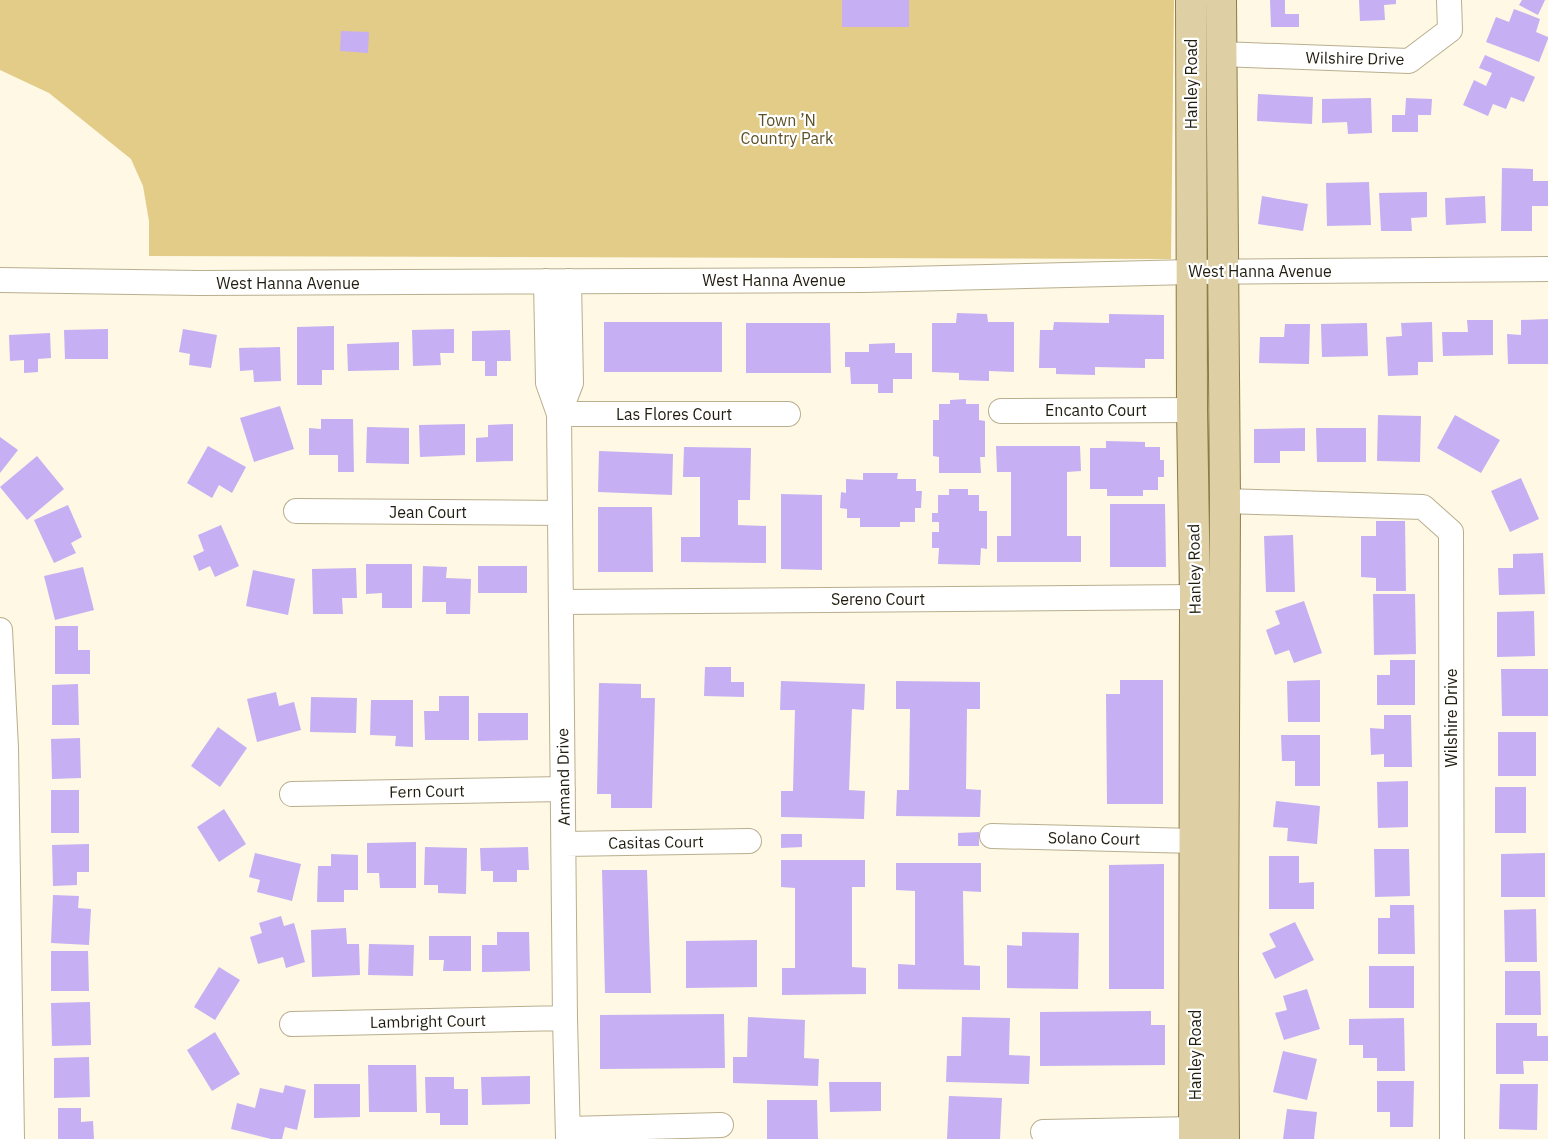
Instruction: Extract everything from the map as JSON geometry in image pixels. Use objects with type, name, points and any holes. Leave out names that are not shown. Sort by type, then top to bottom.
[{"type":"main road","name":"Hanley Road","points":[[1191,0],[1191,272],[1195,597],[1194,1134]]},
{"type":"main road","name":"Hanley Road","points":[[1221,0],[1225,501],[1224,1139]]},
{"type":"main road","points":[[1224,798],[1195,841],[1213,873],[1224,915]]},
{"type":"street","name":"Wilshire Drive","points":[[1221,54],[1409,61],[1450,30],[1449,0]]},
{"type":"street","name":"West Hanna Avenue","points":[[0,280],[199,283],[864,280],[1222,271],[1548,269]]},
{"type":"street","name":"Armand Drive","points":[[557,281],[548,383],[559,414],[568,1134]]},
{"type":"street","name":"Encanto Court","points":[[1001,411],[1192,410]]},
{"type":"street","name":"Las Flores Court","points":[[559,414],[788,414]]},
{"type":"street","name":"Wilshire Drive","points":[[1225,501],[1423,507],[1451,532],[1452,1139]]},
{"type":"street","name":"Jean Court","points":[[296,511],[560,513]]},
{"type":"street","name":"Sereno Court","points":[[561,602],[1195,597]]},
{"type":"street","points":[[0,630],[12,1139]]},
{"type":"street","name":"Fern Court","points":[[292,794],[563,789]]},
{"type":"street","name":"Solano Court","points":[[992,836],[1195,841]]},
{"type":"street","name":"Casitas Court","points":[[564,844],[749,841]]},
{"type":"street","name":"Lambright Court","points":[[292,1024],[565,1018]]},
{"type":"street","points":[[568,1134],[721,1125]]},
{"type":"street","points":[[1043,1132],[1194,1134]]},
{"type":"green space","name":"Town ’N Country Park","points":[[0,0],[1174,0],[1171,259],[149,256],[149,221],[143,186],[131,159],[49,93],[0,70]]},
{"type":"building","points":[[842,0],[909,0],[909,27],[842,27]]},
{"type":"building","points":[[1270,0],[1285,0],[1285,14],[1299,14],[1299,27],[1271,27]]},
{"type":"building","points":[[1359,0],[1396,0],[1396,4],[1384,5],[1385,20],[1360,21]]},
{"type":"building","points":[[1522,0],[1545,0],[1538,15],[1519,5]]},
{"type":"building","points":[[1514,9],[1540,19],[1536,32],[1548,39],[1539,62],[1486,42],[1496,17],[1509,22]]},
{"type":"building","points":[[341,31],[369,32],[368,53],[340,51]]},
{"type":"building","points":[[1485,55],[1535,77],[1524,102],[1511,97],[1506,109],[1493,104],[1488,116],[1463,105],[1474,80],[1486,86],[1492,73],[1479,68]]},
{"type":"building","points":[[1258,94],[1313,97],[1312,124],[1257,121]]},
{"type":"building","points":[[1371,98],[1372,133],[1348,134],[1347,122],[1322,123],[1322,99]]},
{"type":"building","points":[[1406,98],[1432,99],[1431,115],[1418,115],[1418,132],[1392,132],[1392,115],[1405,115]]},
{"type":"building","points":[[1502,168],[1533,169],[1533,181],[1548,181],[1548,206],[1532,206],[1532,231],[1501,231]]},
{"type":"building","points":[[1369,182],[1371,225],[1327,226],[1326,183]]},
{"type":"building","points":[[1427,192],[1427,217],[1411,218],[1412,231],[1381,231],[1379,193]]},
{"type":"building","points":[[1262,196],[1308,204],[1303,231],[1258,224]]},
{"type":"building","points":[[1485,196],[1486,223],[1446,225],[1445,198]]},
{"type":"building","points":[[957,313],[987,314],[988,322],[1014,322],[1014,372],[989,371],[989,381],[959,380],[959,373],[932,372],[932,323],[956,323]]},
{"type":"building","points":[[1109,314],[1164,315],[1164,359],[1145,359],[1145,368],[1095,367],[1095,375],[1056,374],[1056,368],[1039,368],[1040,330],[1053,330],[1054,322],[1109,323]]},
{"type":"building","points":[[1548,319],[1548,364],[1508,364],[1507,334],[1521,335],[1521,320]]},
{"type":"building","points":[[1467,320],[1493,320],[1493,355],[1443,356],[1442,332],[1468,332]]},
{"type":"building","points":[[604,322],[722,322],[722,372],[604,372]]},
{"type":"building","points":[[1432,322],[1433,362],[1418,362],[1418,375],[1388,376],[1386,337],[1402,336],[1401,323]]},
{"type":"building","points":[[746,323],[830,323],[831,373],[746,373]]},
{"type":"building","points":[[1367,323],[1368,356],[1322,357],[1321,324]]},
{"type":"building","points":[[1285,324],[1310,324],[1309,364],[1259,363],[1260,337],[1284,337]]},
{"type":"building","points":[[334,326],[334,370],[322,370],[322,385],[297,385],[297,327]]},
{"type":"building","points":[[108,329],[108,359],[65,359],[64,330]]},
{"type":"building","points":[[183,329],[217,335],[211,368],[189,365],[190,354],[179,352]]},
{"type":"building","points":[[454,329],[454,353],[440,353],[441,365],[413,366],[412,330]]},
{"type":"building","points":[[510,330],[511,361],[497,361],[497,376],[485,376],[485,361],[472,361],[472,331]]},
{"type":"building","points":[[50,333],[51,358],[38,359],[38,372],[24,373],[24,360],[10,361],[9,335]]},
{"type":"building","points":[[399,342],[399,370],[348,371],[347,344]]},
{"type":"building","points":[[895,343],[895,353],[912,353],[912,379],[893,379],[893,393],[878,393],[878,384],[851,384],[850,367],[845,367],[845,352],[869,352],[869,344]]},
{"type":"building","points":[[280,347],[281,381],[254,382],[253,370],[240,371],[239,348]]},
{"type":"building","points":[[966,399],[966,404],[979,404],[979,420],[985,421],[985,457],[980,457],[981,473],[939,473],[939,457],[933,456],[933,420],[939,420],[939,404],[950,404],[950,400]]},
{"type":"building","points":[[280,406],[294,449],[254,462],[240,418]]},
{"type":"building","points":[[1378,415],[1421,416],[1420,462],[1377,461]]},
{"type":"building","points":[[1455,415],[1500,440],[1481,473],[1437,448]]},
{"type":"building","points":[[321,419],[353,419],[354,472],[338,472],[338,455],[309,455],[309,428],[321,429]]},
{"type":"building","points":[[465,424],[465,455],[420,457],[419,425]]},
{"type":"building","points":[[513,424],[513,461],[476,462],[476,438],[488,437],[488,425]]},
{"type":"building","points":[[367,427],[409,428],[409,464],[366,463]]},
{"type":"building","points":[[1305,428],[1305,451],[1280,451],[1280,463],[1254,463],[1254,429]]},
{"type":"building","points":[[1316,428],[1366,428],[1366,462],[1317,462]]},
{"type":"building","points":[[0,437],[18,450],[0,473]]},
{"type":"building","points":[[1106,441],[1145,442],[1145,447],[1160,447],[1160,460],[1164,460],[1164,477],[1158,477],[1158,490],[1143,490],[1143,496],[1107,496],[1107,489],[1090,489],[1090,448],[1106,448]]},
{"type":"building","points":[[208,446],[246,467],[232,493],[219,485],[212,498],[187,483]]},
{"type":"building","points":[[996,446],[1080,446],[1081,471],[1067,472],[1067,536],[1081,536],[1081,562],[997,562],[997,536],[1011,536],[1011,472],[997,472]]},
{"type":"building","points":[[684,447],[751,448],[750,500],[738,500],[738,525],[766,526],[766,563],[681,562],[681,537],[700,537],[700,477],[683,477]]},
{"type":"building","points":[[599,451],[673,454],[672,495],[598,492]]},
{"type":"building","points":[[37,456],[64,489],[27,520],[0,487]]},
{"type":"building","points":[[863,473],[898,473],[897,479],[916,479],[916,491],[922,491],[921,508],[915,508],[915,522],[900,522],[900,527],[860,527],[860,518],[847,518],[847,509],[840,508],[841,492],[846,493],[846,479],[863,480]]},
{"type":"building","points":[[1521,478],[1539,519],[1510,532],[1491,491]]},
{"type":"building","points":[[949,489],[968,489],[968,495],[979,495],[979,511],[987,511],[987,549],[981,548],[980,565],[938,564],[939,548],[932,548],[932,532],[939,532],[939,522],[932,522],[932,513],[938,513],[938,495],[949,495]]},
{"type":"building","points":[[781,494],[822,495],[822,570],[781,569]]},
{"type":"building","points":[[1110,504],[1165,504],[1166,567],[1110,567]]},
{"type":"building","points":[[68,505],[82,537],[71,543],[76,553],[54,563],[34,520]]},
{"type":"building","points":[[598,507],[652,507],[653,572],[598,572]]},
{"type":"building","points":[[1376,521],[1405,521],[1406,591],[1376,591],[1376,578],[1361,577],[1361,536],[1376,536]]},
{"type":"building","points":[[221,525],[239,566],[215,577],[210,566],[199,571],[193,556],[204,551],[198,535]]},
{"type":"building","points":[[1293,535],[1295,592],[1266,592],[1264,536]]},
{"type":"building","points":[[1543,553],[1545,594],[1499,595],[1498,568],[1513,568],[1513,554]]},
{"type":"building","points":[[366,564],[412,564],[412,608],[382,608],[382,593],[366,594]]},
{"type":"building","points":[[423,566],[447,567],[446,578],[471,579],[470,614],[446,614],[446,602],[422,602]]},
{"type":"building","points":[[478,566],[527,566],[527,593],[478,593]]},
{"type":"building","points":[[83,567],[94,610],[55,620],[44,576]]},
{"type":"building","points":[[356,568],[357,598],[342,598],[343,614],[313,614],[312,569]]},
{"type":"building","points":[[253,570],[295,579],[288,615],[246,606]]},
{"type":"building","points":[[1373,594],[1415,594],[1416,654],[1374,655]]},
{"type":"building","points":[[1304,601],[1322,653],[1294,663],[1289,650],[1275,655],[1266,630],[1280,624],[1275,611]]},
{"type":"building","points":[[1534,611],[1535,656],[1497,657],[1497,612]]},
{"type":"building","points":[[55,626],[78,626],[78,650],[90,650],[90,674],[55,674]]},
{"type":"building","points":[[1390,660],[1415,660],[1415,705],[1377,705],[1377,675],[1390,675]]},
{"type":"building","points":[[705,667],[731,667],[731,682],[744,682],[744,697],[704,696]]},
{"type":"building","points":[[1501,669],[1548,669],[1548,716],[1502,716]]},
{"type":"building","points":[[1120,680],[1163,680],[1163,804],[1107,804],[1106,694],[1120,694]]},
{"type":"building","points":[[1320,680],[1320,722],[1288,722],[1287,681]]},
{"type":"building","points":[[781,681],[865,684],[864,710],[852,709],[849,790],[865,791],[864,819],[781,817],[781,791],[793,791],[795,710],[780,710]]},
{"type":"building","points":[[896,681],[980,682],[980,709],[967,709],[966,789],[981,790],[980,817],[896,816],[897,790],[909,790],[910,709],[896,709]]},
{"type":"building","points":[[599,683],[641,684],[641,698],[655,698],[652,808],[611,808],[611,794],[597,794]]},
{"type":"building","points":[[78,684],[79,725],[52,725],[52,685]]},
{"type":"building","points":[[276,692],[279,706],[294,702],[301,730],[257,742],[247,699]]},
{"type":"building","points":[[439,696],[469,696],[469,740],[425,740],[424,711],[439,711]]},
{"type":"building","points":[[311,697],[357,698],[356,733],[310,732]]},
{"type":"building","points":[[371,700],[413,700],[413,747],[395,746],[396,736],[370,735]]},
{"type":"building","points":[[478,713],[528,713],[528,740],[478,741]]},
{"type":"building","points":[[1384,715],[1411,715],[1412,767],[1384,767],[1384,754],[1371,755],[1370,728],[1384,729]]},
{"type":"building","points":[[218,727],[247,748],[220,787],[191,766]]},
{"type":"building","points":[[1498,732],[1536,732],[1536,776],[1498,776]]},
{"type":"building","points":[[1281,735],[1320,735],[1320,786],[1295,786],[1295,761],[1282,761]]},
{"type":"building","points":[[80,738],[81,778],[52,779],[51,739]]},
{"type":"building","points":[[1408,781],[1408,827],[1378,828],[1377,782]]},
{"type":"building","points":[[1495,787],[1526,787],[1526,833],[1495,833]]},
{"type":"building","points":[[51,790],[79,790],[79,833],[51,833]]},
{"type":"building","points":[[1276,801],[1320,806],[1317,844],[1287,841],[1288,828],[1273,827]]},
{"type":"building","points":[[224,809],[246,844],[219,862],[197,827]]},
{"type":"building","points":[[979,832],[979,846],[958,846],[958,833]]},
{"type":"building","points":[[781,834],[802,834],[802,847],[781,848]]},
{"type":"building","points":[[416,842],[416,888],[380,888],[379,873],[367,873],[367,843]]},
{"type":"building","points":[[89,844],[89,872],[77,872],[77,885],[53,886],[52,845]]},
{"type":"building","points":[[425,847],[467,848],[466,894],[438,893],[438,885],[424,885]]},
{"type":"building","points":[[528,847],[529,870],[517,870],[517,882],[493,882],[493,871],[481,871],[480,848]]},
{"type":"building","points":[[1374,849],[1409,849],[1410,896],[1375,897]]},
{"type":"building","points":[[255,853],[301,864],[292,901],[257,892],[260,880],[249,877]]},
{"type":"building","points":[[1545,853],[1545,897],[1501,897],[1501,854]]},
{"type":"building","points":[[331,854],[358,855],[358,890],[344,890],[344,902],[317,902],[318,866],[331,866]]},
{"type":"building","points":[[1269,856],[1299,856],[1299,883],[1314,882],[1314,909],[1269,909]]},
{"type":"building","points":[[781,860],[865,860],[865,887],[852,887],[852,967],[866,968],[866,994],[782,995],[782,968],[795,968],[795,888],[781,887]]},
{"type":"building","points":[[896,863],[981,863],[981,892],[963,891],[964,965],[980,966],[980,990],[898,989],[898,964],[915,965],[915,891],[896,890]]},
{"type":"building","points":[[1164,864],[1164,989],[1109,989],[1109,865]]},
{"type":"building","points":[[602,870],[647,870],[651,993],[605,993]]},
{"type":"building","points":[[53,895],[79,896],[78,908],[91,909],[89,945],[51,943]]},
{"type":"building","points":[[1390,905],[1414,905],[1415,954],[1378,954],[1378,918],[1390,918]]},
{"type":"building","points":[[1536,909],[1537,962],[1505,962],[1504,910]]},
{"type":"building","points":[[281,916],[284,926],[294,923],[305,962],[286,968],[283,957],[258,964],[250,937],[262,933],[259,923]]},
{"type":"building","points":[[1295,922],[1314,960],[1275,979],[1262,953],[1276,947],[1269,934]]},
{"type":"building","points":[[346,928],[347,944],[359,944],[360,975],[312,977],[311,930]]},
{"type":"building","points":[[497,932],[529,932],[530,971],[482,972],[482,945],[497,945]]},
{"type":"building","points":[[1022,932],[1079,933],[1078,989],[1007,988],[1007,945],[1022,946]]},
{"type":"building","points":[[429,936],[471,936],[471,971],[443,971],[444,960],[429,960]]},
{"type":"building","points":[[757,940],[757,987],[686,988],[686,941]]},
{"type":"building","points":[[369,944],[414,945],[413,976],[368,975]]},
{"type":"building","points":[[51,951],[88,951],[89,991],[51,991]]},
{"type":"building","points":[[1369,966],[1414,966],[1414,1008],[1369,1008]]},
{"type":"building","points":[[219,967],[240,980],[215,1020],[194,1007]]},
{"type":"building","points":[[1505,971],[1540,971],[1541,1015],[1505,1015]]},
{"type":"building","points":[[1307,989],[1320,1029],[1284,1040],[1275,1013],[1287,1010],[1283,996]]},
{"type":"building","points":[[90,1002],[91,1045],[52,1046],[51,1003]]},
{"type":"building","points":[[1151,1011],[1151,1025],[1165,1025],[1165,1065],[1040,1066],[1040,1012]]},
{"type":"building","points":[[724,1014],[725,1068],[600,1069],[600,1015]]},
{"type":"building","points":[[748,1017],[805,1020],[804,1058],[819,1059],[818,1086],[733,1083],[733,1057],[747,1057]]},
{"type":"building","points":[[962,1017],[1010,1018],[1009,1055],[1030,1056],[1029,1084],[946,1082],[947,1056],[961,1056]]},
{"type":"building","points":[[1404,1018],[1405,1071],[1377,1071],[1377,1058],[1363,1058],[1363,1045],[1349,1045],[1349,1019]]},
{"type":"building","points":[[1496,1023],[1537,1023],[1537,1036],[1548,1036],[1548,1061],[1523,1061],[1524,1074],[1496,1074]]},
{"type":"building","points":[[215,1032],[240,1074],[212,1091],[187,1050]]},
{"type":"building","points":[[1283,1051],[1317,1059],[1307,1100],[1273,1092]]},
{"type":"building","points":[[89,1057],[90,1097],[54,1098],[54,1058]]},
{"type":"building","points":[[368,1065],[416,1065],[417,1112],[369,1112]]},
{"type":"building","points":[[530,1076],[530,1104],[482,1105],[481,1077]]},
{"type":"building","points":[[425,1077],[454,1077],[454,1089],[468,1089],[468,1125],[440,1125],[440,1113],[426,1113]]},
{"type":"building","points":[[1377,1081],[1414,1081],[1413,1127],[1390,1127],[1390,1112],[1377,1112]]},
{"type":"building","points":[[829,1082],[881,1082],[881,1111],[830,1112]]},
{"type":"building","points":[[314,1084],[360,1084],[360,1117],[314,1118]]},
{"type":"building","points":[[1500,1084],[1538,1084],[1537,1130],[1499,1129]]},
{"type":"building","points":[[285,1085],[306,1090],[297,1130],[285,1127],[282,1139],[271,1139],[231,1129],[237,1103],[255,1108],[260,1088],[283,1093]]},
{"type":"building","points":[[949,1096],[1002,1098],[1000,1139],[947,1139]]},
{"type":"building","points":[[767,1100],[817,1100],[818,1139],[767,1139]]},
{"type":"building","points":[[58,1108],[81,1108],[81,1122],[93,1121],[94,1139],[58,1139]]},
{"type":"building","points":[[1287,1109],[1317,1112],[1314,1139],[1283,1139]]}]
